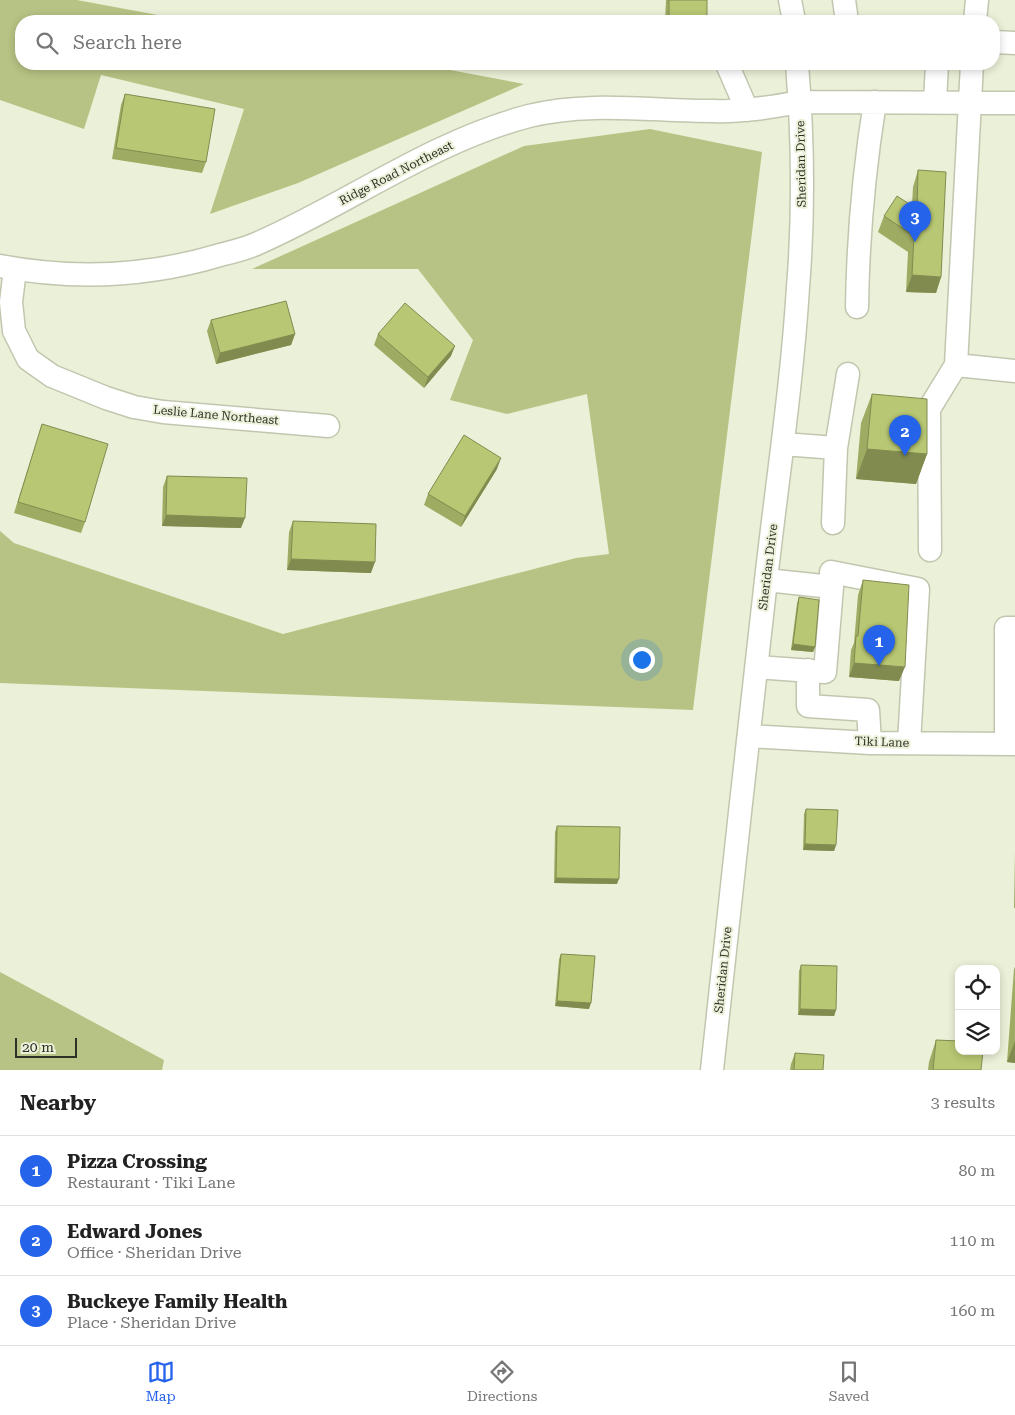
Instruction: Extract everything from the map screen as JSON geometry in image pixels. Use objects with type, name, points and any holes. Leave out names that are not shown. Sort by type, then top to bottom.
[{"type":"street","points":[[790,0],[793,15]]},
{"type":"street","points":[[844,0],[847,15]]},
{"type":"street","points":[[976,15],[977,0]]},
{"type":"street","points":[[1000,42],[1015,43]]},
{"type":"street","points":[[730,70],[747,110]]},
{"type":"street","name":"Sheridan Drive","points":[[712,1070],[766,580],[783,444],[798,287],[802,209],[797,70]]},
{"type":"street","points":[[935,102],[937,70]]},
{"type":"street","points":[[930,550],[929,409],[956,365],[972,70]]},
{"type":"street","name":"Ridge Road Northeast","points":[[8,267],[64,274],[103,275],[134,273],[195,263],[254,245],[310,219],[445,146],[502,123],[532,115],[567,109],[593,107],[715,112],[770,108],[800,102],[1015,103]]},
{"type":"street","points":[[857,307],[858,250],[865,163],[875,102]]},
{"type":"street","name":"Leslie Lane Northeast","points":[[8,267],[14,331],[28,358],[52,376],[106,398],[163,412],[328,426]]},
{"type":"street","points":[[956,365],[1015,371]]},
{"type":"street","points":[[833,523],[836,448],[848,374]]},
{"type":"street","points":[[783,444],[836,448]]},
{"type":"street","points":[[757,667],[825,672],[832,588],[831,572],[918,588],[909,743]]},
{"type":"street","points":[[766,580],[832,588]]},
{"type":"street","points":[[1010,744],[1006,628],[1015,628]]},
{"type":"street","points":[[808,670],[808,706],[868,710],[870,742]]},
{"type":"street","name":"Tiki Lane","points":[[749,736],[870,742],[1010,744]]},
{"type":"green space","points":[[0,0],[77,0],[158,15],[15,15],[15,70],[450,70],[524,84],[298,183],[210,214],[244,109],[101,75],[84,129],[0,100]]},
{"type":"green space","points":[[650,129],[762,152],[693,710],[0,683],[0,531],[14,543],[283,634],[576,558],[609,554],[587,394],[507,414],[450,400],[473,340],[418,269],[252,269],[524,146]]},
{"type":"green space","points":[[0,972],[164,1060],[162,1070],[0,1070]]},
{"type":"building","points":[[669,0],[707,0],[707,15],[669,15]]},
{"type":"building","points":[[125,94],[215,109],[206,162],[116,148]]},
{"type":"building","points":[[918,170],[946,172],[941,277],[912,275],[914,236],[884,216],[897,196],[917,209]]},
{"type":"building","points":[[286,301],[295,334],[220,353],[211,320]]},
{"type":"building","points":[[405,303],[455,346],[428,377],[378,334]]},
{"type":"building","points":[[872,394],[927,399],[927,454],[867,449]]},
{"type":"building","points":[[42,424],[108,444],[85,522],[18,502]]},
{"type":"building","points":[[464,435],[501,458],[465,516],[428,494]]},
{"type":"building","points":[[167,476],[247,478],[245,518],[166,515]]},
{"type":"building","points":[[293,521],[376,524],[375,562],[291,559]]},
{"type":"building","points":[[863,580],[909,585],[905,667],[854,663]]},
{"type":"building","points":[[799,597],[819,600],[815,647],[793,644]]},
{"type":"building","points":[[806,809],[838,810],[836,845],[805,844]]},
{"type":"building","points":[[557,826],[620,827],[619,879],[556,878]]},
{"type":"building","points":[[561,954],[595,956],[591,1003],[557,1001]]},
{"type":"building","points":[[801,965],[837,966],[836,1010],[800,1009]]},
{"type":"building","points":[[936,1040],[955,1041],[955,1055],[983,1055],[981,1070],[933,1070]]},
{"type":"building","points":[[795,1053],[824,1055],[823,1070],[794,1070]]},
{"type":"place","name":"Buckeye Family Health","points":[[915,242]]},
{"type":"place","name":"Edward Jones","points":[[905,456]]},
{"type":"place","name":"Pizza Crossing","points":[[879,666]]}]
